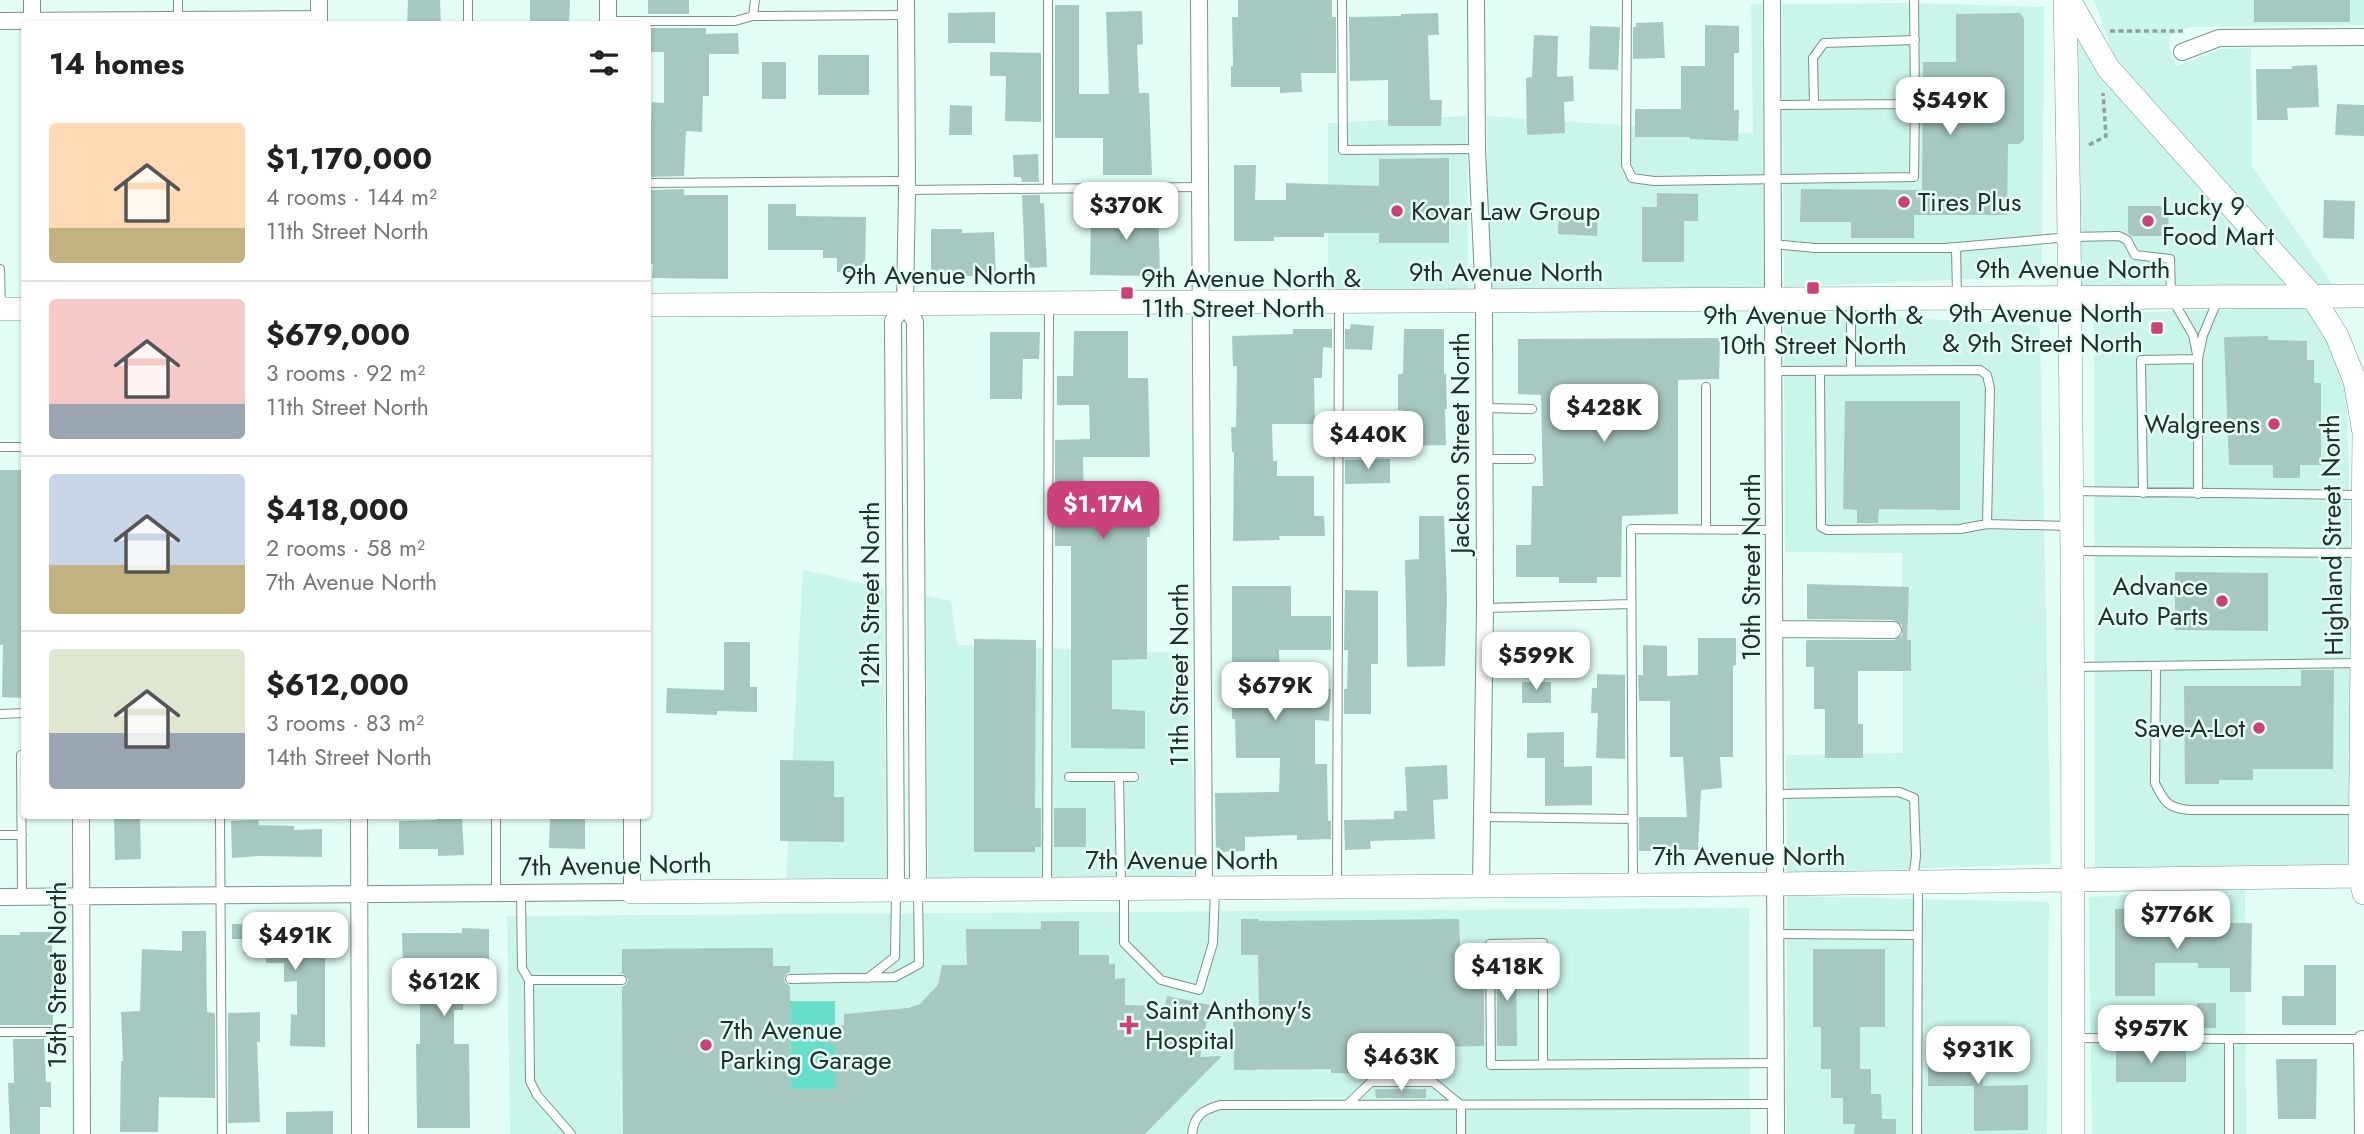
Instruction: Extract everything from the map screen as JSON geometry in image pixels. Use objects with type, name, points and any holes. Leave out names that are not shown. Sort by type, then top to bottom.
[{"type":"street","points":[[32,0],[32,21]]},
{"type":"street","points":[[319,0],[319,21]]},
{"type":"street","points":[[608,0],[608,21]]},
{"type":"street","name":"11th Street North","points":[[1199,0],[1209,887]]},
{"type":"street","name":"Jackson Street North","points":[[1476,0],[1477,149],[1484,300],[1485,608],[1481,886]]},
{"type":"street","name":"10th Street North","points":[[1772,0],[1776,1134]]},
{"type":"street","points":[[2067,0],[2073,667],[2073,1134]]},
{"type":"street","name":"Highland Street North","points":[[2067,0],[2113,74],[2312,296],[2337,336],[2356,381],[2364,433],[2361,810],[2363,881]]},
{"type":"street","name":"12th Street North","points":[[906,8],[905,303],[915,323],[907,890]]},
{"type":"street","points":[[0,21],[248,21]]},
{"type":"street","points":[[2182,52],[2219,38],[2364,37]]},
{"type":"street","name":"9th Avenue North","points":[[651,305],[2364,296]]},
{"type":"street","points":[[0,309],[21,309]]},
{"type":"street","points":[[1776,629],[1893,630]]},
{"type":"street","name":"15th Street North","points":[[81,819],[82,1134]]},
{"type":"street","points":[[359,819],[360,1134]]},
{"type":"street","points":[[632,819],[632,892]]},
{"type":"street","name":"7th Avenue North","points":[[0,897],[2363,881]]},
{"type":"street","points":[[2362,1134],[2363,1039]]},
{"type":"lane","points":[[178,0],[178,20]]},
{"type":"lane","points":[[468,0],[468,21]]},
{"type":"lane","points":[[753,16],[755,0]]},
{"type":"lane","points":[[1048,0],[1048,187]]},
{"type":"lane","points":[[1342,0],[1343,150],[1477,149]]},
{"type":"lane","points":[[1627,0],[1626,165],[1632,178],[1654,181],[1914,177],[1914,0]]},
{"type":"lane","points":[[651,22],[735,21],[753,16],[906,8]]},
{"type":"lane","points":[[1814,104],[1813,58],[1824,43],[1915,40]]},
{"type":"lane","points":[[1773,105],[1915,104]]},
{"type":"lane","points":[[651,183],[1200,187]]},
{"type":"lane","points":[[1773,244],[1815,248],[1956,247],[2070,237],[2119,236],[2127,240],[2135,255],[2170,259],[2171,297],[2193,335],[2198,359]]},
{"type":"lane","points":[[1956,247],[1957,298]]},
{"type":"lane","points":[[0,269],[0,309]]},
{"type":"lane","points":[[2198,494],[2198,359],[2203,335],[2220,296]]},
{"type":"lane","points":[[1851,298],[1851,370]]},
{"type":"lane","points":[[1337,887],[1339,301]]},
{"type":"lane","points":[[1047,888],[1049,303]]},
{"type":"lane","points":[[2143,493],[2141,360],[2198,359]]},
{"type":"lane","points":[[1774,371],[1980,370],[1987,375],[1990,388],[1987,524]]},
{"type":"lane","points":[[1820,371],[1821,527],[1827,530],[1961,529],[1987,524],[2072,527]]},
{"type":"lane","points":[[1706,387],[1706,529]]},
{"type":"lane","points":[[1484,408],[1532,409]]},
{"type":"lane","points":[[0,447],[21,447]]},
{"type":"lane","points":[[1484,459],[1531,460]]},
{"type":"lane","points":[[2072,491],[2363,495]]},
{"type":"lane","points":[[1633,885],[1631,529],[1775,530]]},
{"type":"lane","points":[[2072,551],[2362,553]]},
{"type":"lane","points":[[1485,608],[1631,604]]},
{"type":"lane","points":[[2073,667],[2362,663]]},
{"type":"lane","points":[[2156,666],[2155,783],[2162,798],[2173,808],[2361,810]]},
{"type":"lane","points":[[0,714],[21,713]]},
{"type":"lane","points":[[1119,777],[1124,943],[1161,980],[1199,990],[1213,943],[1209,887]]},
{"type":"lane","points":[[1069,778],[1134,777]]},
{"type":"lane","points":[[1776,794],[1899,792],[1914,798],[1918,935],[1917,1134]]},
{"type":"lane","points":[[1481,817],[1633,819]]},
{"type":"lane","points":[[22,819],[22,897]]},
{"type":"lane","points":[[220,819],[222,1134]]},
{"type":"lane","points":[[496,819],[496,894]]},
{"type":"lane","points":[[0,835],[22,835]]},
{"type":"lane","points":[[868,978],[895,957],[907,890]]},
{"type":"lane","points":[[790,979],[895,977],[919,964],[907,890]]},
{"type":"lane","points":[[521,894],[522,968],[529,980],[530,1081],[537,1095],[571,1134]]},
{"type":"lane","points":[[1777,934],[1918,935]]},
{"type":"lane","points":[[1544,1064],[1543,943],[1490,944],[1491,1065],[1776,1063]]},
{"type":"lane","points":[[529,980],[622,980]]},
{"type":"lane","points":[[0,1032],[81,1032]]},
{"type":"lane","points":[[2074,1038],[2363,1039]]},
{"type":"lane","points":[[2229,1039],[2229,1134]]},
{"type":"lane","points":[[1347,1105],[1371,1082],[1433,1082],[1461,1105]]},
{"type":"lane","points":[[1192,1134],[1194,1121],[1200,1113],[1220,1105],[1776,1104]]},
{"type":"lane","points":[[1461,1105],[1461,1134]]},
{"type":"path","points":[[2085,31],[2179,29],[2219,38]]},
{"type":"path","points":[[2068,156],[2106,136],[2103,93],[2105,82],[2113,74]]},
{"type":"shaded area","points":[[2094,0],[2364,0],[2364,25],[2189,27],[2170,36],[2169,45],[2176,66],[2221,49],[2251,48],[2252,166],[2333,285],[2317,285],[2313,281],[2116,61]]},
{"type":"shaded area","points":[[1913,3],[2044,7],[2042,276],[1784,287],[1782,4]]},
{"type":"shaded area","points":[[1751,4],[1762,4],[1764,288],[1488,289],[1487,116],[1753,134]]},
{"type":"shaded area","points":[[2078,34],[2288,285],[2081,286]]},
{"type":"shaded area","points":[[1467,116],[1468,289],[1328,290],[1328,123]]},
{"type":"shaded area","points":[[2307,307],[2329,342],[2347,391],[2352,611],[2350,864],[2095,868],[2094,314]]},
{"type":"shaded area","points":[[1784,310],[2040,326],[2051,864],[1787,873],[1786,755],[1903,753],[1903,641],[1902,553],[1785,552]]},
{"type":"shaded area","points":[[803,570],[884,588],[886,879],[786,880]]},
{"type":"shaded area","points":[[926,596],[951,601],[957,645],[1184,653],[1194,792],[1194,876],[928,878]]},
{"type":"shaded area","points":[[2245,889],[2246,1134],[2092,1134],[2089,897]]},
{"type":"shaded area","points":[[1787,896],[2049,902],[2047,1134],[1786,1134]]},
{"type":"shaded area","name":"Saint Anthony's Hospital","points":[[1749,908],[1750,1134],[510,1134],[507,916]]},
{"type":"green space","points":[[790,1001],[835,1001],[835,1025],[820,1025],[820,1039],[828,1039],[829,1044],[835,1044],[835,1089],[791,1089]]},
{"type":"building","points":[[408,0],[440,0],[441,21],[407,21]]},
{"type":"building","points":[[530,0],[570,0],[569,21],[530,21]]},
{"type":"building","points":[[648,0],[689,0],[689,14],[648,14]]},
{"type":"building","points":[[1238,0],[1332,0],[1332,17],[1336,17],[1336,73],[1301,73],[1302,92],[1280,93],[1280,87],[1231,87],[1232,17],[1238,17]]},
{"type":"building","points":[[2254,0],[2350,0],[2350,22],[2254,22]]},
{"type":"building","points":[[1055,5],[1079,5],[1079,94],[1109,94],[1106,12],[1142,11],[1143,44],[1137,45],[1139,93],[1149,93],[1152,175],[1103,175],[1103,138],[1055,138]]},
{"type":"building","points":[[995,12],[995,43],[948,43],[948,13]]},
{"type":"building","points":[[1438,13],[1439,35],[1428,35],[1430,100],[1442,100],[1441,126],[1388,126],[1388,80],[1350,81],[1349,17]]},
{"type":"building","points":[[2020,13],[2024,19],[2024,140],[2019,144],[2008,144],[2007,215],[1914,215],[1914,238],[1851,238],[1851,222],[1800,222],[1801,189],[1922,190],[1923,62],[1956,62],[1956,14]]},
{"type":"building","points":[[1663,22],[1665,58],[1633,59],[1633,27],[1636,27],[1636,23]]},
{"type":"building","points":[[1705,25],[1739,26],[1739,53],[1734,53],[1734,110],[1739,110],[1738,141],[1690,137],[1635,137],[1635,109],[1681,109],[1681,66],[1705,66]]},
{"type":"building","points":[[1590,26],[1620,27],[1618,70],[1589,69]]},
{"type":"building","points":[[651,28],[706,28],[706,34],[738,33],[739,54],[709,54],[709,96],[703,96],[702,132],[686,131],[684,176],[651,177],[652,102],[664,103],[664,52],[651,52]]},
{"type":"building","points":[[1534,35],[1558,36],[1557,77],[1573,76],[1574,101],[1564,102],[1565,133],[1527,135],[1526,78],[1532,77]]},
{"type":"building","points":[[990,52],[1041,53],[1041,122],[1005,121],[1006,76],[990,76]]},
{"type":"building","points":[[818,55],[869,55],[869,95],[818,95]]},
{"type":"building","points":[[762,62],[786,62],[786,99],[762,99]]},
{"type":"building","points":[[2317,65],[2319,107],[2287,108],[2288,120],[2257,120],[2256,69],[2292,69],[2292,66]]},
{"type":"building","points":[[2337,104],[2364,105],[2364,136],[2335,135]]},
{"type":"building","points":[[950,105],[972,106],[972,135],[949,135]]},
{"type":"building","points":[[1038,154],[1039,182],[1022,182],[1021,177],[1014,177],[1013,155]]},
{"type":"building","points":[[1449,158],[1449,243],[1379,243],[1379,233],[1324,233],[1324,237],[1274,237],[1274,241],[1234,241],[1234,165],[1256,165],[1255,200],[1286,200],[1286,183],[1379,186],[1379,159]]},
{"type":"building","points":[[684,189],[684,195],[728,195],[728,279],[652,278],[651,190]]},
{"type":"building","points":[[1657,193],[1698,194],[1698,221],[1684,221],[1684,262],[1642,262],[1642,207],[1657,207]]},
{"type":"building","points":[[1022,195],[1040,195],[1040,203],[1044,203],[1047,267],[1025,268]]},
{"type":"building","points":[[2324,200],[2355,201],[2354,239],[2323,238]]},
{"type":"building","points":[[768,204],[796,204],[796,216],[866,217],[865,272],[837,272],[837,258],[823,258],[823,250],[768,250]]},
{"type":"building","points":[[1158,204],[1160,276],[1090,275],[1091,211],[1127,212],[1127,205]]},
{"type":"building","name":"Lucky 9 Food Mart","points":[[2128,206],[2168,206],[2169,236],[2132,236],[2128,233]]},
{"type":"building","points":[[1559,211],[1598,214],[1597,236],[1558,234]]},
{"type":"building","points":[[931,229],[962,229],[962,233],[994,232],[996,276],[931,276]]},
{"type":"building","points":[[1351,324],[1374,326],[1372,350],[1345,349],[1345,329],[1350,329]]},
{"type":"building","points":[[1293,329],[1332,329],[1332,348],[1323,347],[1322,378],[1314,378],[1315,424],[1272,424],[1273,461],[1277,461],[1277,476],[1314,476],[1314,516],[1324,516],[1325,536],[1279,536],[1280,540],[1233,541],[1234,452],[1231,427],[1236,427],[1237,366],[1233,366],[1232,336],[1293,334]]},
{"type":"building","points":[[1404,329],[1444,329],[1446,445],[1403,446],[1403,410],[1398,410],[1398,374],[1403,374]]},
{"type":"building","points":[[1074,331],[1128,331],[1128,378],[1148,378],[1150,457],[1083,457],[1084,511],[1149,511],[1147,659],[1112,660],[1112,709],[1145,711],[1145,749],[1071,748],[1071,546],[1055,546],[1055,440],[1090,439],[1089,405],[1057,405],[1057,376],[1073,376]]},
{"type":"building","points":[[990,332],[1040,332],[1039,359],[1023,359],[1022,399],[990,399]]},
{"type":"building","name":"Walgreens","points":[[2268,336],[2268,340],[2307,341],[2307,360],[2314,360],[2314,383],[2321,383],[2321,465],[2300,465],[2300,478],[2273,478],[2273,465],[2229,465],[2224,337]]},
{"type":"building","points":[[1720,338],[1719,379],[1678,380],[1678,514],[1622,516],[1621,577],[1597,577],[1597,583],[1559,583],[1559,577],[1516,577],[1516,545],[1531,545],[1532,486],[1543,486],[1541,395],[1518,394],[1518,339]]},
{"type":"building","points":[[1845,401],[1960,401],[1960,510],[1879,509],[1878,523],[1857,523],[1857,510],[1843,509]]},
{"type":"building","points":[[1390,459],[1390,483],[1345,484],[1345,460]]},
{"type":"building","points":[[0,470],[21,470],[21,698],[2,697],[3,645],[0,645]]},
{"type":"building","points":[[1419,516],[1444,516],[1447,599],[1445,666],[1407,667],[1405,560],[1419,559]]},
{"type":"building","name":"Advance Auto Parts","points":[[2175,572],[2268,573],[2268,631],[2175,630]]},
{"type":"building","points":[[1807,584],[1909,587],[1907,640],[1911,640],[1911,671],[1858,671],[1858,724],[1863,724],[1863,758],[1825,758],[1825,709],[1814,709],[1814,667],[1806,667],[1806,642],[1894,640],[1902,635],[1902,625],[1893,620],[1807,619]]},
{"type":"building","points":[[1232,586],[1291,586],[1291,616],[1331,616],[1331,650],[1279,650],[1280,687],[1331,689],[1329,721],[1315,720],[1315,764],[1327,764],[1331,839],[1297,840],[1297,835],[1245,837],[1245,851],[1216,852],[1215,793],[1279,792],[1280,758],[1236,758],[1235,719],[1232,719]]},
{"type":"building","points":[[1345,590],[1378,591],[1378,664],[1371,664],[1371,714],[1344,714],[1348,650],[1344,650]]},
{"type":"building","points":[[1698,638],[1736,638],[1736,665],[1733,666],[1733,757],[1720,757],[1722,788],[1701,790],[1698,850],[1639,851],[1639,817],[1687,817],[1683,757],[1670,757],[1670,701],[1639,701],[1638,675],[1643,675],[1643,645],[1667,646],[1667,676],[1698,675]]},
{"type":"building","points":[[974,639],[1036,640],[1035,808],[1041,808],[1041,847],[1035,847],[1035,852],[974,852]]},
{"type":"building","points":[[724,642],[750,642],[750,687],[757,687],[757,712],[717,711],[717,715],[666,713],[667,688],[724,690]]},
{"type":"building","name":"Save-A-Lot","points":[[2301,670],[2334,670],[2333,769],[2253,769],[2253,780],[2185,784],[2184,686],[2301,686]]},
{"type":"building","points":[[1597,674],[1625,675],[1625,759],[1596,758],[1598,713],[1591,713],[1592,688],[1597,688]]},
{"type":"building","points":[[1522,682],[1551,682],[1551,703],[1522,703]]},
{"type":"building","points":[[1564,732],[1564,767],[1592,766],[1592,805],[1545,806],[1545,758],[1527,758],[1527,733]]},
{"type":"building","points":[[780,760],[834,761],[834,797],[844,797],[844,842],[780,841]]},
{"type":"building","points":[[1447,765],[1448,799],[1433,800],[1435,839],[1370,841],[1371,849],[1345,850],[1344,820],[1394,819],[1394,811],[1407,811],[1405,767]]},
{"type":"building","points":[[1054,808],[1086,808],[1086,847],[1054,847]]},
{"type":"building","points":[[114,819],[140,819],[141,859],[115,860]]},
{"type":"building","points":[[462,819],[464,855],[438,856],[438,849],[399,849],[399,821]]},
{"type":"building","points":[[550,819],[585,819],[585,849],[549,848]]},
{"type":"building","points":[[258,820],[259,825],[294,826],[294,830],[322,829],[322,857],[232,858],[231,821]]},
{"type":"building","points":[[2115,909],[2155,909],[2155,928],[2198,928],[2229,926],[2229,923],[2252,923],[2251,992],[2230,992],[2230,968],[2198,968],[2198,963],[2155,963],[2155,996],[2115,996]]},
{"type":"building","points":[[1241,919],[1459,919],[1460,946],[1471,946],[1471,960],[1484,960],[1484,1046],[1429,1047],[1430,1069],[1426,1069],[1426,1075],[1331,1073],[1331,1069],[1234,1070],[1233,1015],[1259,1015],[1258,955],[1241,955]]},
{"type":"building","points":[[1041,921],[1079,921],[1079,955],[1109,955],[1109,964],[1115,964],[1115,979],[1125,978],[1125,1005],[1165,1006],[1167,996],[1210,1005],[1200,1057],[1222,1056],[1145,1134],[623,1134],[622,987],[627,984],[628,979],[622,973],[622,949],[773,948],[773,966],[790,966],[790,972],[784,978],[785,983],[790,986],[791,1089],[835,1089],[835,1044],[828,1044],[828,1039],[820,1040],[820,1025],[844,1025],[844,1014],[908,1008],[920,1004],[938,985],[942,965],[967,965],[966,929],[1041,929]]},
{"type":"building","points":[[232,924],[325,925],[325,1047],[290,1046],[291,1014],[297,1015],[297,981],[284,982],[284,963],[266,963],[266,955],[244,954],[244,939],[232,939]]},
{"type":"building","points":[[462,928],[489,929],[489,1002],[463,1002],[463,1010],[454,1010],[454,1044],[469,1044],[470,1128],[417,1128],[416,1044],[420,1044],[420,1004],[404,1004],[402,933],[462,933]]},
{"type":"building","points":[[182,931],[206,931],[207,1012],[215,1013],[215,1098],[159,1097],[158,1132],[120,1132],[123,1061],[121,1012],[140,1011],[142,949],[182,951]]},
{"type":"building","points":[[20,932],[52,932],[53,1025],[0,1025],[0,935],[20,935]]},
{"type":"building","points":[[1813,949],[1885,949],[1885,1027],[1860,1027],[1860,1069],[1871,1069],[1871,1094],[1881,1094],[1882,1119],[1896,1119],[1896,1134],[1854,1134],[1855,1124],[1843,1124],[1843,1098],[1831,1098],[1831,1069],[1821,1069],[1821,1027],[1813,1027]]},
{"type":"building","points":[[1497,960],[1516,960],[1517,1046],[1497,1046]]},
{"type":"building","points":[[2304,965],[2336,965],[2336,1025],[2282,1025],[2282,996],[2304,996]]},
{"type":"building","points":[[2197,1003],[2216,1003],[2216,1028],[2197,1028]]},
{"type":"building","points":[[260,1012],[260,1042],[257,1042],[260,1122],[228,1123],[228,1013]]},
{"type":"building","points":[[13,1039],[44,1039],[46,1082],[51,1082],[51,1107],[40,1107],[40,1134],[10,1134],[8,1083],[14,1083]]},
{"type":"building","points":[[1928,1041],[1983,1041],[1983,1086],[2028,1085],[2028,1130],[1974,1131],[1974,1086],[1928,1086]]},
{"type":"building","points":[[2116,1047],[2186,1047],[2186,1082],[2116,1082]]},
{"type":"building","points":[[2276,1059],[2317,1059],[2316,1119],[2278,1119]]},
{"type":"building","points":[[1375,1089],[1426,1089],[1426,1098],[1376,1098]]},
{"type":"building","points":[[333,1111],[333,1134],[286,1134],[286,1112]]},
{"type":"place","name":"Tires Plus","points":[[1904,202]]},
{"type":"place","name":"Kovar Law Group","points":[[1397,211]]},
{"type":"place","name":"Lucky 9 Food Mart","points":[[2148,221]]},
{"type":"place","name":"9th Avenue North & 10th Street North","points":[[1813,288]]},
{"type":"place","name":"9th Avenue North & 11th Street North","points":[[1127,293]]},
{"type":"place","name":"9th Avenue North & 9th Street North","points":[[2157,328]]},
{"type":"place","name":"Walgreens","points":[[2274,424]]},
{"type":"place","name":"Advance Auto Parts","points":[[2222,601]]},
{"type":"place","name":"Save-A-Lot","points":[[2259,728]]},
{"type":"place","name":"Saint Anthony's Hospital","points":[[1129,1025]]},
{"type":"place","name":"7th Avenue Parking Garage","points":[[706,1045]]}]
